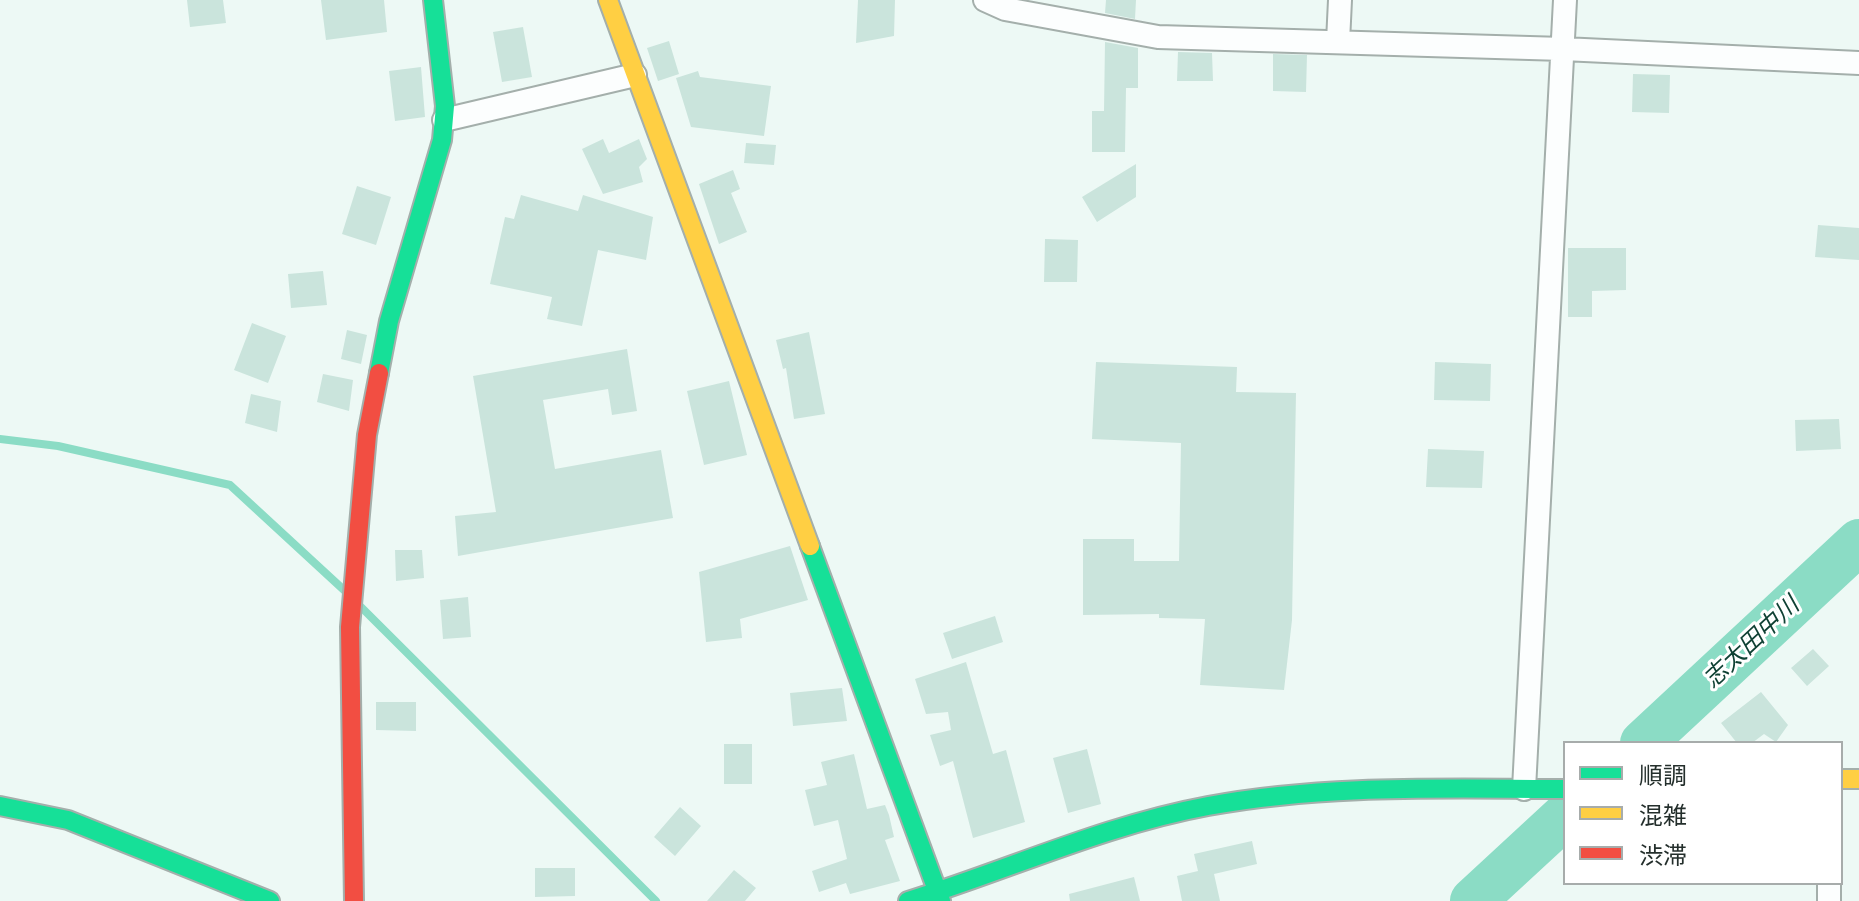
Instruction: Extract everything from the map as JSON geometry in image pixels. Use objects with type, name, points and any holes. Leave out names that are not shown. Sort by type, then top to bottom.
[{"type":"street","points":[[354,901],[350,627],[367,435],[389,321],[442,140],[444,120],[433,0]]},
{"type":"street","points":[[608,0],[939,897]]},
{"type":"street","points":[[985,0],[1018,12],[1158,37],[1563,49],[1859,63]]},
{"type":"street","points":[[1338,42],[1340,0]]},
{"type":"street","points":[[1524,789],[1565,0]]},
{"type":"street","points":[[444,120],[635,75]]},
{"type":"street","points":[[908,901],[939,897],[1144,823],[1248,799],[1349,790],[1563,789]]},
{"type":"street","points":[[0,806],[68,820],[270,901]]},
{"type":"building","points":[[187,0],[223,0],[226,23],[190,27]]},
{"type":"building","points":[[321,0],[384,0],[387,32],[326,40]]},
{"type":"building","points":[[858,0],[895,0],[894,36],[856,43]]},
{"type":"building","points":[[1106,0],[1136,0],[1135,19],[1105,13]]},
{"type":"building","points":[[523,27],[532,77],[502,82],[493,32]]},
{"type":"building","points":[[669,41],[679,74],[658,81],[647,48]]},
{"type":"building","points":[[1105,42],[1138,48],[1138,88],[1126,88],[1125,152],[1092,152],[1092,111],[1104,111]]},
{"type":"building","points":[[1178,52],[1212,53],[1213,81],[1177,81]]},
{"type":"building","points":[[1273,54],[1307,55],[1306,92],[1273,91]]},
{"type":"building","points":[[421,67],[425,117],[395,121],[389,71]]},
{"type":"building","points":[[698,71],[700,77],[771,86],[764,136],[691,127],[676,78]]},
{"type":"building","points":[[1633,74],[1670,75],[1669,113],[1632,112]]},
{"type":"building","points":[[603,139],[609,153],[639,139],[647,159],[639,167],[643,182],[603,194],[582,149]]},
{"type":"building","points":[[746,143],[776,145],[774,165],[744,163]]},
{"type":"building","points":[[1136,164],[1136,197],[1097,222],[1082,197]]},
{"type":"building","points":[[733,170],[740,189],[731,193],[747,232],[719,244],[699,184]]},
{"type":"building","points":[[357,186],[391,197],[376,245],[342,234]]},
{"type":"building","points":[[521,195],[578,211],[583,195],[653,217],[646,260],[598,250],[582,326],[547,319],[552,297],[490,284],[505,217],[514,219]]},
{"type":"building","points":[[1818,225],[1859,228],[1859,260],[1815,257]]},
{"type":"building","points":[[1045,239],[1078,240],[1077,282],[1044,282]]},
{"type":"building","points":[[1568,248],[1626,248],[1626,290],[1592,291],[1592,317],[1568,317]]},
{"type":"building","points":[[323,271],[327,305],[291,308],[288,274]]},
{"type":"building","points":[[252,323],[286,336],[268,383],[234,370]]},
{"type":"building","points":[[347,330],[367,335],[361,364],[341,359]]},
{"type":"building","points":[[809,332],[825,414],[794,419],[786,368],[783,369],[776,340]]},
{"type":"building","points":[[627,349],[637,411],[612,415],[608,389],[543,400],[555,469],[661,450],[673,518],[458,556],[455,516],[496,512],[473,376]]},
{"type":"building","points":[[1096,362],[1237,367],[1236,392],[1296,393],[1292,620],[1284,690],[1200,685],[1205,619],[1159,618],[1159,614],[1083,615],[1083,539],[1134,539],[1134,561],[1179,561],[1181,443],[1092,439]]},
{"type":"building","points":[[1435,362],[1491,364],[1490,401],[1434,400]]},
{"type":"building","points":[[323,374],[353,380],[349,411],[317,402]]},
{"type":"building","points":[[729,381],[747,455],[704,465],[687,391]]},
{"type":"building","points":[[251,394],[281,401],[277,432],[245,423]]},
{"type":"building","points":[[1839,419],[1841,449],[1796,451],[1795,420]]},
{"type":"building","points":[[1428,449],[1484,451],[1482,488],[1426,487]]},
{"type":"building","points":[[790,546],[808,600],[740,619],[742,638],[706,642],[699,572]]},
{"type":"building","points":[[395,550],[422,550],[424,578],[396,581]]},
{"type":"building","points":[[468,597],[471,637],[443,639],[440,600]]},
{"type":"building","points":[[995,616],[1003,642],[952,659],[943,633]]},
{"type":"building","points":[[1813,649],[1829,666],[1807,686],[1791,668]]},
{"type":"building","points":[[966,662],[993,754],[1006,750],[1025,822],[973,838],[953,761],[940,766],[930,735],[951,730],[948,712],[926,714],[915,679]]},
{"type":"building","points":[[842,688],[847,721],[793,726],[790,693]]},
{"type":"building","points":[[1761,692],[1788,725],[1777,741],[1764,734],[1755,741],[1735,741],[1721,723]]},
{"type":"building","points":[[376,702],[416,702],[416,731],[376,730]]},
{"type":"building","points":[[724,744],[752,744],[752,784],[724,784]]},
{"type":"building","points":[[1087,749],[1101,804],[1068,813],[1053,758]]},
{"type":"building","points":[[854,754],[867,809],[885,805],[889,815],[894,837],[885,840],[900,881],[850,894],[846,883],[819,892],[812,871],[847,859],[838,820],[814,826],[805,790],[827,785],[821,762]]},
{"type":"building","points":[[680,807],[701,826],[675,856],[654,837]]},
{"type":"building","points":[[1252,841],[1257,864],[1214,874],[1220,901],[1182,901],[1177,876],[1198,871],[1194,854]]},
{"type":"building","points":[[535,868],[575,868],[575,896],[535,897]]},
{"type":"building","points":[[734,870],[756,888],[745,901],[707,901]]},
{"type":"building","points":[[1134,877],[1140,901],[1070,901],[1069,894]]},
{"type":"waterway","points":[[0,439],[58,446],[230,485],[345,591]]},
{"type":"waterway","name":"志太田中川","points":[[1645,741],[1859,542]]},
{"type":"waterway","points":[[360,606],[656,901]]},
{"type":"waterway","name":"志太田中川","points":[[1473,901],[1563,818]]},
{"type":"traffic: fast","points":[[379,373],[389,321],[442,140],[445,106],[433,0]]},
{"type":"traffic: fast","points":[[810,546],[941,901]]},
{"type":"traffic: fast","points":[[908,901],[1094,836],[1208,806],[1341,791],[1563,789]]},
{"type":"traffic: fast","points":[[0,806],[68,820],[270,901]]},
{"type":"traffic: slow","points":[[608,0],[810,546]]},
{"type":"traffic: slow","points":[[1843,779],[1859,779]]},
{"type":"traffic: jam","points":[[354,901],[350,627],[367,435],[379,373]]}]
